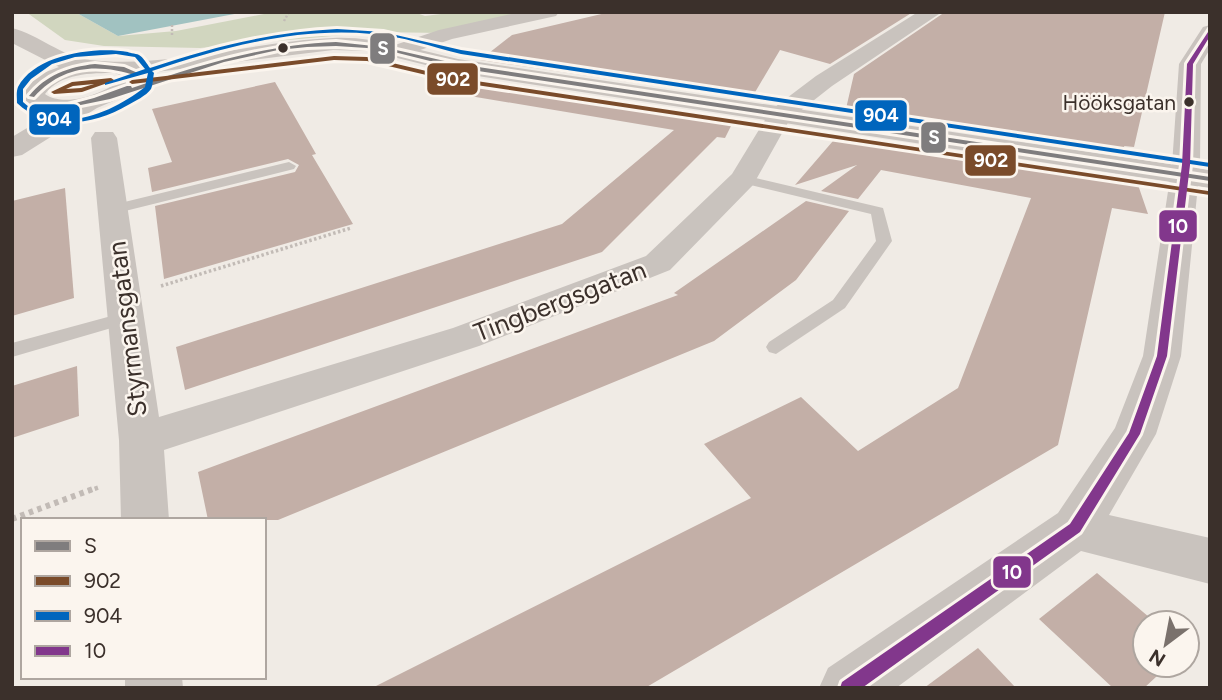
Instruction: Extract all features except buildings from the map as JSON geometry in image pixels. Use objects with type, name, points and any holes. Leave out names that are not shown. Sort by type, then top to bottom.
[{"type":"street","points":[[400,51],[446,34],[549,12]]},
{"type":"street","name":"Tingbergsgatan","points":[[142,456],[466,337],[657,263],[743,179],[780,115],[824,81],[932,12]]},
{"type":"street","points":[[848,688],[1075,528],[1133,433],[1162,356],[1197,177],[1190,64],[1210,31]]},
{"type":"street","points":[[12,34],[59,60],[92,67],[131,68],[333,44],[369,45],[458,66],[1197,177]]},
{"type":"street","points":[[13,60],[40,92],[67,106],[104,99],[249,53]]},
{"type":"street","points":[[12,130],[40,92],[92,67]]},
{"type":"street","points":[[12,149],[46,126],[132,85],[137,74],[131,68]]},
{"type":"street","name":"Styrmansgatan","points":[[104,138],[142,456],[145,518]]},
{"type":"street","points":[[1075,528],[1210,561]]},
{"type":"lane","points":[[113,209],[289,166]]},
{"type":"lane","points":[[743,179],[878,211],[884,241],[839,304],[776,347]]},
{"type":"lane","points":[[12,350],[125,308]]},
{"type":"path","points":[[283,22],[289,12]]},
{"type":"path","points":[[172,25],[172,38]]},
{"type":"path","points":[[125,308],[351,228]]},
{"type":"path","points":[[12,519],[142,456]]},
{"type":"green space","points":[[26,12],[75,12],[118,36],[176,31],[274,12],[414,12],[425,16],[457,12],[534,12],[441,33],[377,32],[200,48],[104,46],[65,40]]},
{"type":"water","points":[[75,12],[245,12],[118,36]]},
{"type":"transit line","name":"904","points":[[107,84],[204,52],[270,37],[337,30],[372,32],[461,52],[1210,165]]},
{"type":"transit line","name":"10","points":[[848,688],[1075,528],[1134,434],[1162,356],[1186,165],[1190,64],[1210,31]]},
{"type":"transit line","name":"S","points":[[111,97],[194,69],[278,48],[336,44],[367,46],[458,66],[1210,179]]},
{"type":"transit line","name":"904","points":[[115,52],[75,55],[38,69],[20,89],[20,103],[33,114],[66,121],[85,119],[120,107],[148,88],[151,73],[137,56],[117,52]]},
{"type":"transit line","name":"902","points":[[132,82],[334,58],[367,59],[456,80],[1208,193]]},
{"type":"transit line","name":"S","points":[[32,96],[52,78],[80,68],[110,66],[137,74]]},
{"type":"transit line","name":"902","points":[[111,80],[82,90],[54,92],[72,84],[111,80]]},
{"type":"transit line","name":"S","points":[[71,105],[108,98],[129,87]]},
{"type":"transit line","name":"S","points":[[71,105],[96,100],[129,87]]},
{"type":"place","name":"Hööksgatan","points":[[1189,102]]}]
